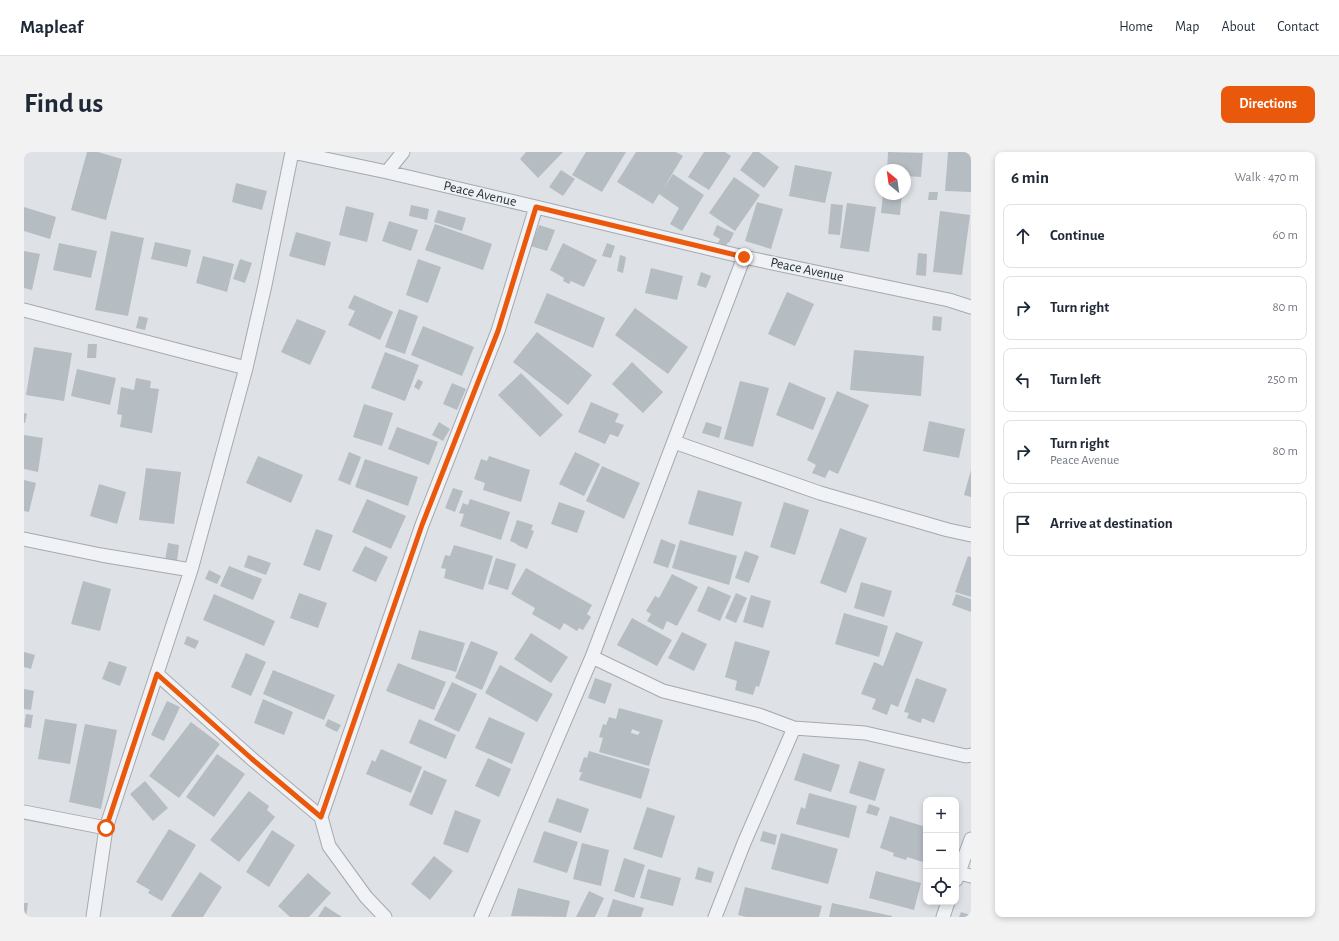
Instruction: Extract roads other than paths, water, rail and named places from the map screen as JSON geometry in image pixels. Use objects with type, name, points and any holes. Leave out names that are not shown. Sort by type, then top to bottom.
[{"type":"street","name":"Peace Avenue","points":[[292,152],[388,172],[744,257],[948,300],[971,307]]},
{"type":"street","points":[[93,917],[106,828],[192,570],[246,368],[265,285],[292,152]]},
{"type":"street","points":[[388,172],[403,152]]},
{"type":"street","points":[[385,917],[366,897],[329,846],[321,817],[422,525],[498,331],[536,207]]},
{"type":"street","points":[[481,917],[592,657],[744,257]]},
{"type":"street","points":[[24,310],[246,368]]},
{"type":"street","points":[[674,442],[820,493],[948,530],[971,535]]},
{"type":"street","points":[[24,539],[101,555],[192,570]]},
{"type":"street","points":[[592,657],[663,691],[759,715],[794,728],[865,733],[969,757]]},
{"type":"street","points":[[157,674],[252,759],[321,817]]},
{"type":"street","points":[[715,917],[744,842],[794,728]]},
{"type":"street","points":[[24,812],[106,828]]},
{"type":"street","points":[[962,877],[971,840]]},
{"type":"street","points":[[943,917],[947,905]]}]
